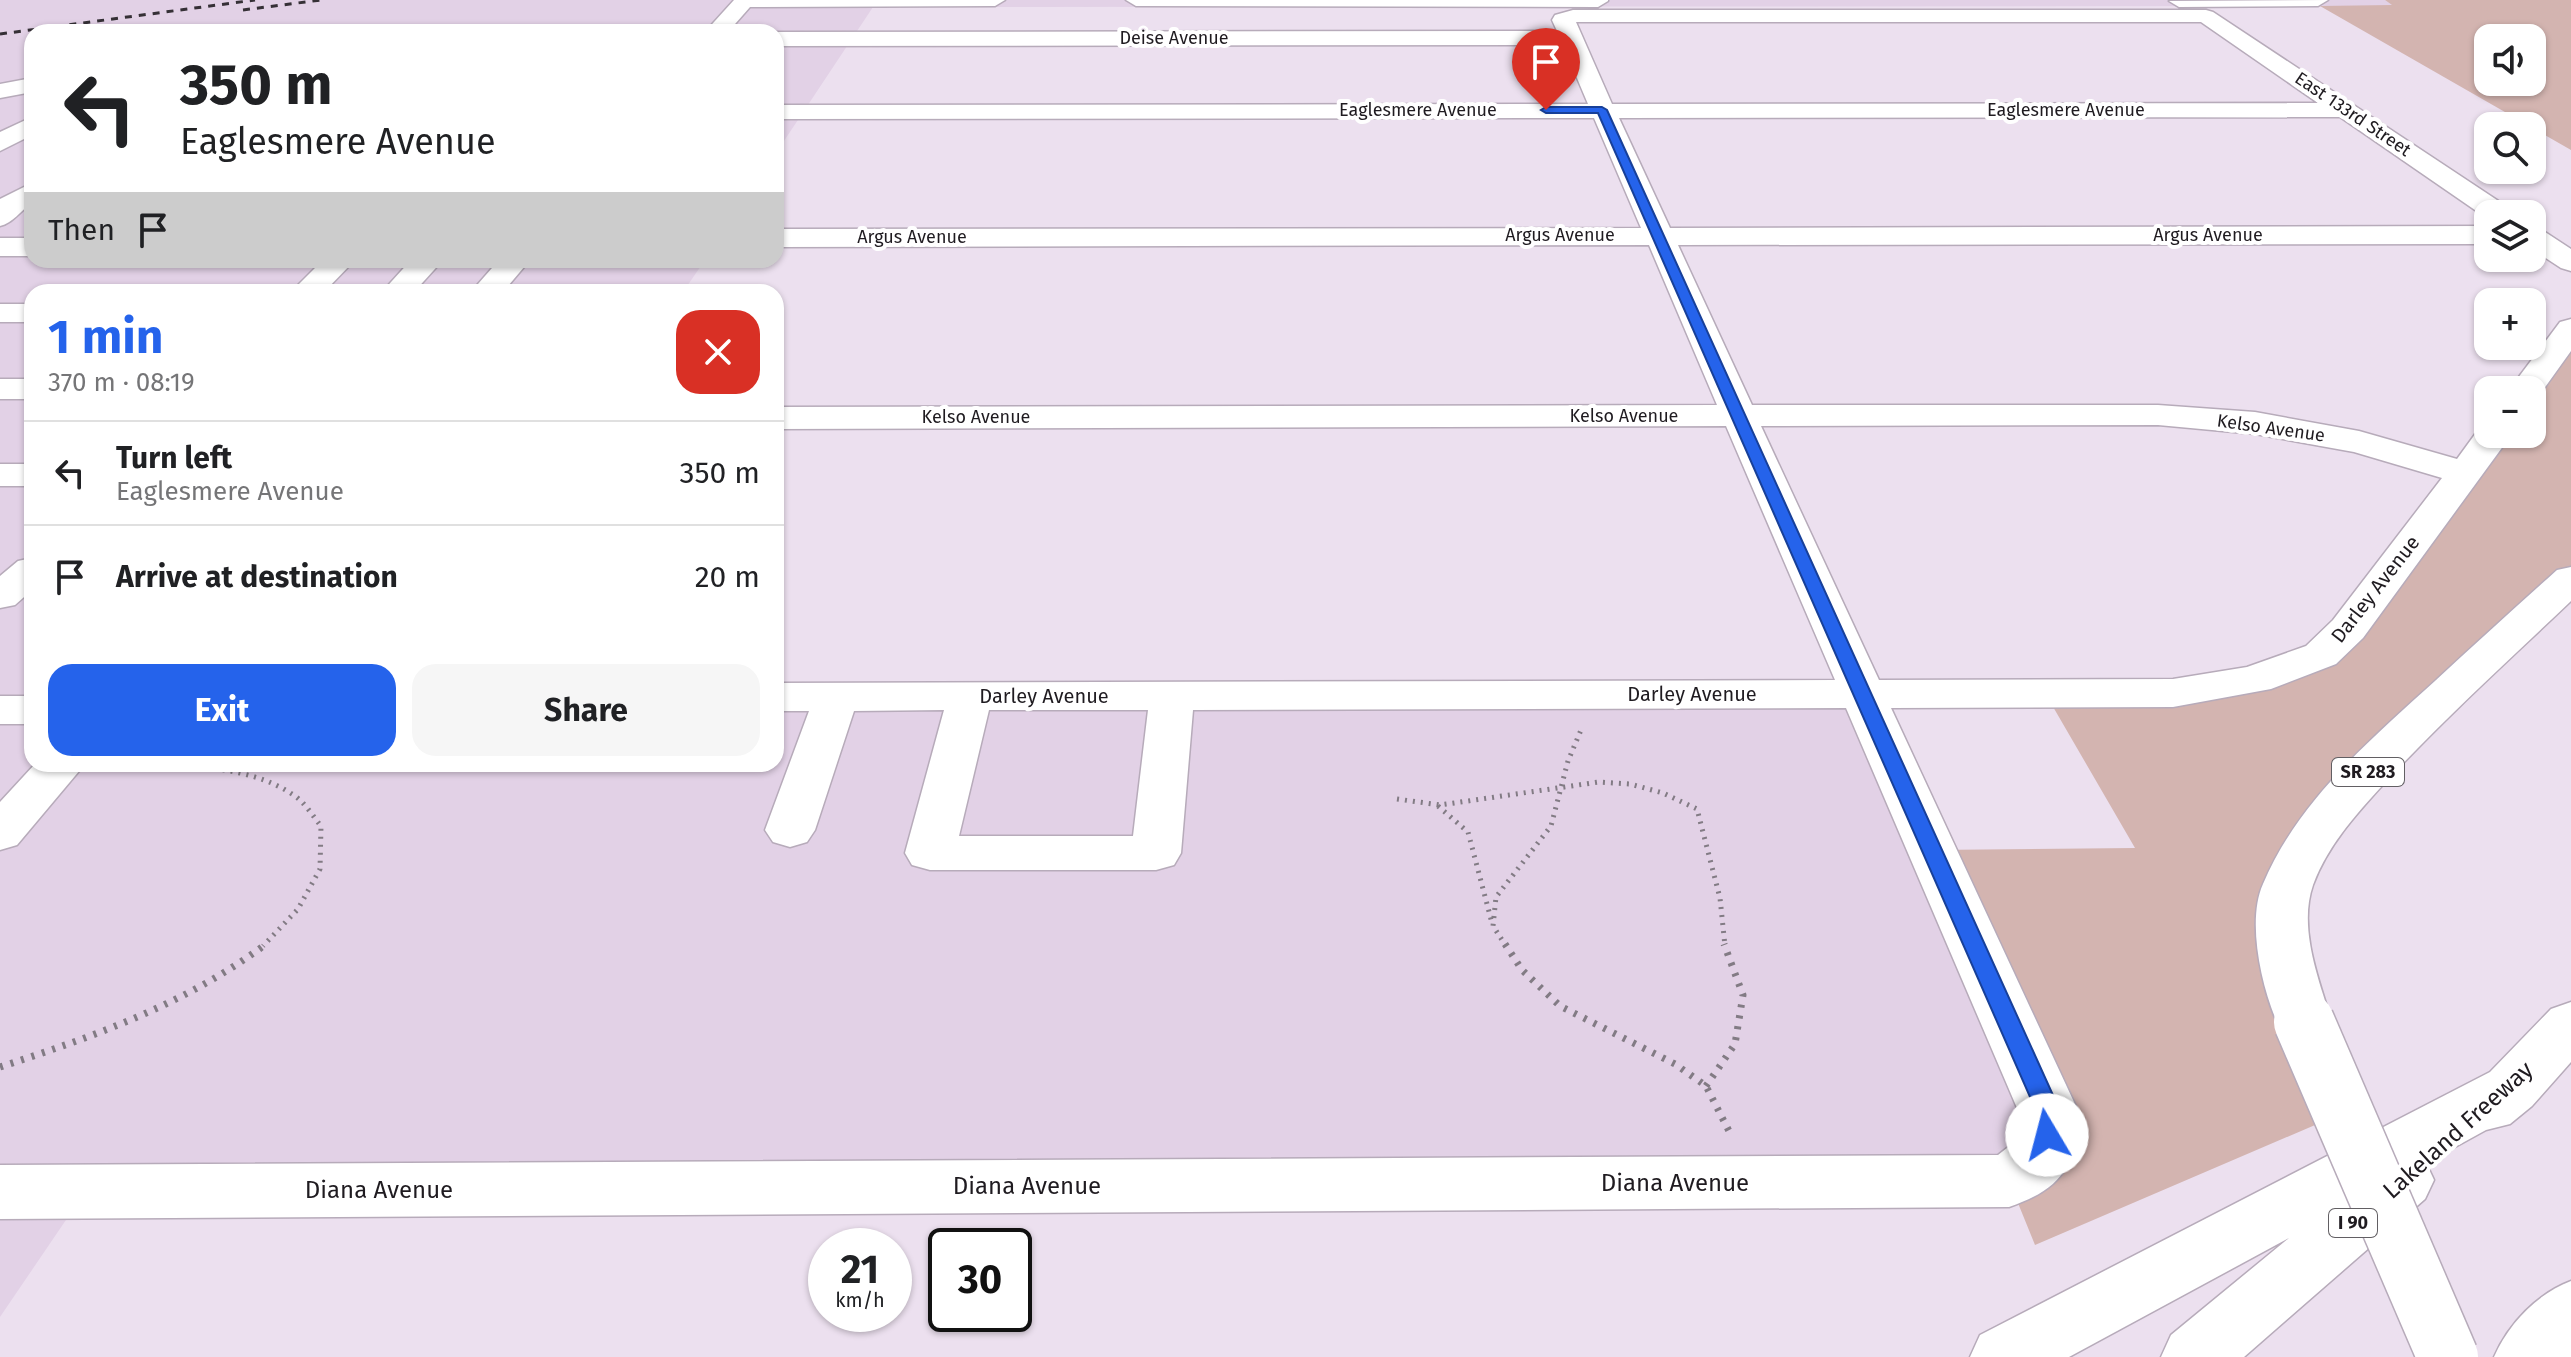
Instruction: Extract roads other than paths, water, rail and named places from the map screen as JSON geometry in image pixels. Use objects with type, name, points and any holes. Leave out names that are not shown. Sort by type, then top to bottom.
[{"type":"main road","points":[[723,24],[744,0],[995,0]]},
{"type":"main road","points":[[1136,0],[2318,0]]},
{"type":"main road","name":"East 133rd Street","points":[[1571,38],[1563,20],[1573,16],[2206,16],[2479,200]]},
{"type":"main road","points":[[1571,38],[1862,693]]},
{"type":"main road","name":"Deise Avenue","points":[[784,39],[1571,38]]},
{"type":"main road","points":[[0,91],[24,86]]},
{"type":"main road","points":[[0,109],[24,105]]},
{"type":"main road","name":"Eaglesmere Avenue","points":[[784,112],[2347,110]]},
{"type":"main road","points":[[0,143],[24,129]]},
{"type":"main road","points":[[0,218],[10,205],[24,196]]},
{"type":"main road","name":"Argus Avenue","points":[[784,238],[2474,235]]},
{"type":"main road","points":[[2546,245],[2571,262]]},
{"type":"main road","points":[[0,247],[24,247]]},
{"type":"main road","points":[[314,284],[332,268]]},
{"type":"main road","points":[[405,284],[420,268]]},
{"type":"main road","points":[[493,284],[508,268]]},
{"type":"main road","points":[[0,313],[24,313]]},
{"type":"main road","points":[[2536,376],[2571,329]]},
{"type":"main road","points":[[0,389],[24,389]]},
{"type":"main road","name":"Kelso Avenue","points":[[784,418],[2158,415],[2227,420],[2359,442],[2465,473]]},
{"type":"main road","name":"Darley Avenue","points":[[784,697],[2173,693],[2255,679],[2321,655],[2348,629],[2484,448]]},
{"type":"main road","points":[[0,475],[24,475]]},
{"type":"main road","points":[[0,596],[24,576]]},
{"type":"main road","name":"SR 283","points":[[2448,1357],[2304,1022],[2291,980],[2282,930],[2287,886],[2326,816],[2409,729],[2571,579]]},
{"type":"main road","name":"Diana Avenue","points":[[0,1192],[2009,1181],[2044,1154],[2050,1115],[1862,693]]},
{"type":"main road","points":[[970,696],[930,853],[1156,853],[1172,696]]},
{"type":"main road","points":[[790,830],[836,697]]},
{"type":"main road","points":[[0,710],[24,710]]},
{"type":"main road","points":[[0,833],[55,772]]},
{"type":"main road","name":"Lakeland Freeway","points":[[2195,1357],[2511,1089],[2571,1024]]},
{"type":"main road","points":[[2004,1357],[2511,1089]]},
{"type":"main road","points":[[2528,1357],[2571,1311]]},
{"type":"railway","points":[[75,24],[255,0]]},
{"type":"railway","points":[[243,10],[321,0]]},
{"type":"railway","points":[[0,34],[24,31]]}]
